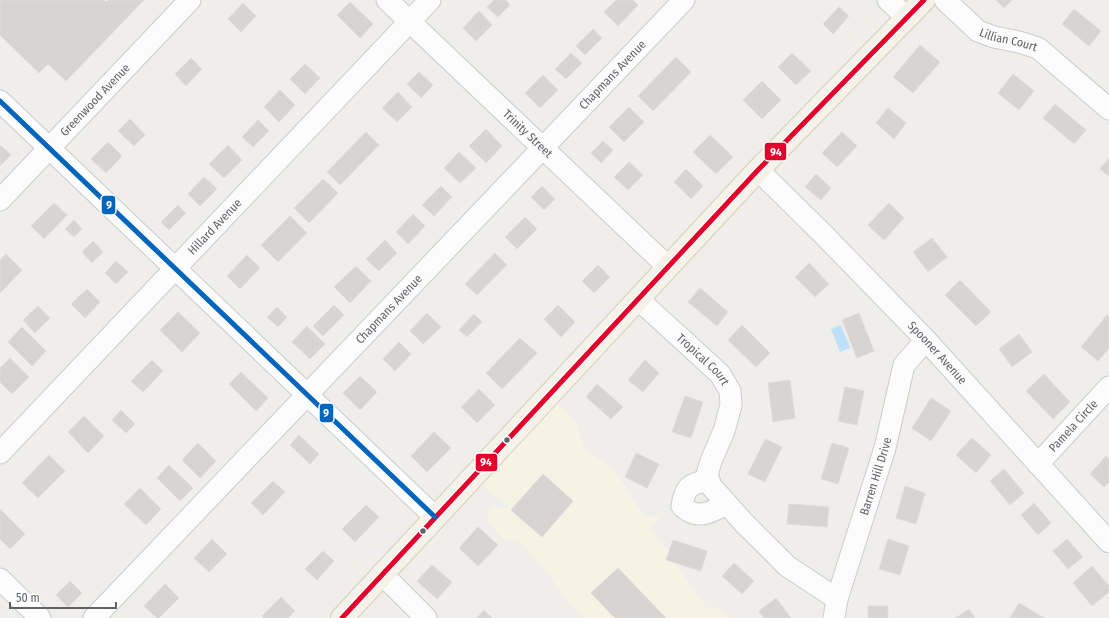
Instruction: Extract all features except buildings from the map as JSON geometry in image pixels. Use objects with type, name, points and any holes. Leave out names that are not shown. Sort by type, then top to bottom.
[{"type":"main road","points":[[342,618],[758,170],[924,0]]},
{"type":"street","name":"Greenwood Avenue","points":[[0,200],[190,0]]},
{"type":"street","name":"Trinity Street","points":[[387,0],[668,266]]},
{"type":"street","name":"Hillard Avenue","points":[[0,453],[430,0]]},
{"type":"street","name":"Chapmans Avenue","points":[[94,618],[684,0]]},
{"type":"street","points":[[888,0],[907,18]]},
{"type":"street","name":"Lillian Court","points":[[945,0],[978,31],[994,38],[1019,42],[1038,48],[1109,109]]},
{"type":"street","points":[[0,101],[435,517]]},
{"type":"street","name":"Spooner Avenue","points":[[758,170],[822,233],[926,340],[1109,542]]},
{"type":"street","name":"Tropical Court","points":[[638,299],[720,374],[730,391],[731,405],[724,431],[711,461],[707,475],[709,480]]},
{"type":"street","name":"Barren Hill Drive","points":[[835,608],[885,448],[904,365],[926,340]]},
{"type":"street","name":"Pamela Circle","points":[[1038,464],[1109,387]]},
{"type":"street","points":[[727,504],[702,515],[689,512],[682,506],[684,494],[695,483],[709,480],[711,486],[744,523],[788,566],[835,608]]},
{"type":"street","points":[[382,574],[426,618]]},
{"type":"street","points":[[0,579],[40,618]]},
{"type":"shaded area","points":[[549,395],[576,422],[584,448],[614,470],[645,517],[660,516],[651,529],[658,539],[673,554],[682,573],[707,608],[719,608],[728,618],[585,618],[568,602],[545,569],[517,539],[509,541],[502,538],[488,522],[489,509],[494,507],[508,510],[508,504],[496,497],[473,476]]},
{"type":"water","points":[[841,325],[850,348],[840,352],[831,329]]},
{"type":"transit line","name":"94","points":[[342,618],[758,170],[924,0]]},
{"type":"transit line","name":"9","points":[[0,101],[435,517]]}]
